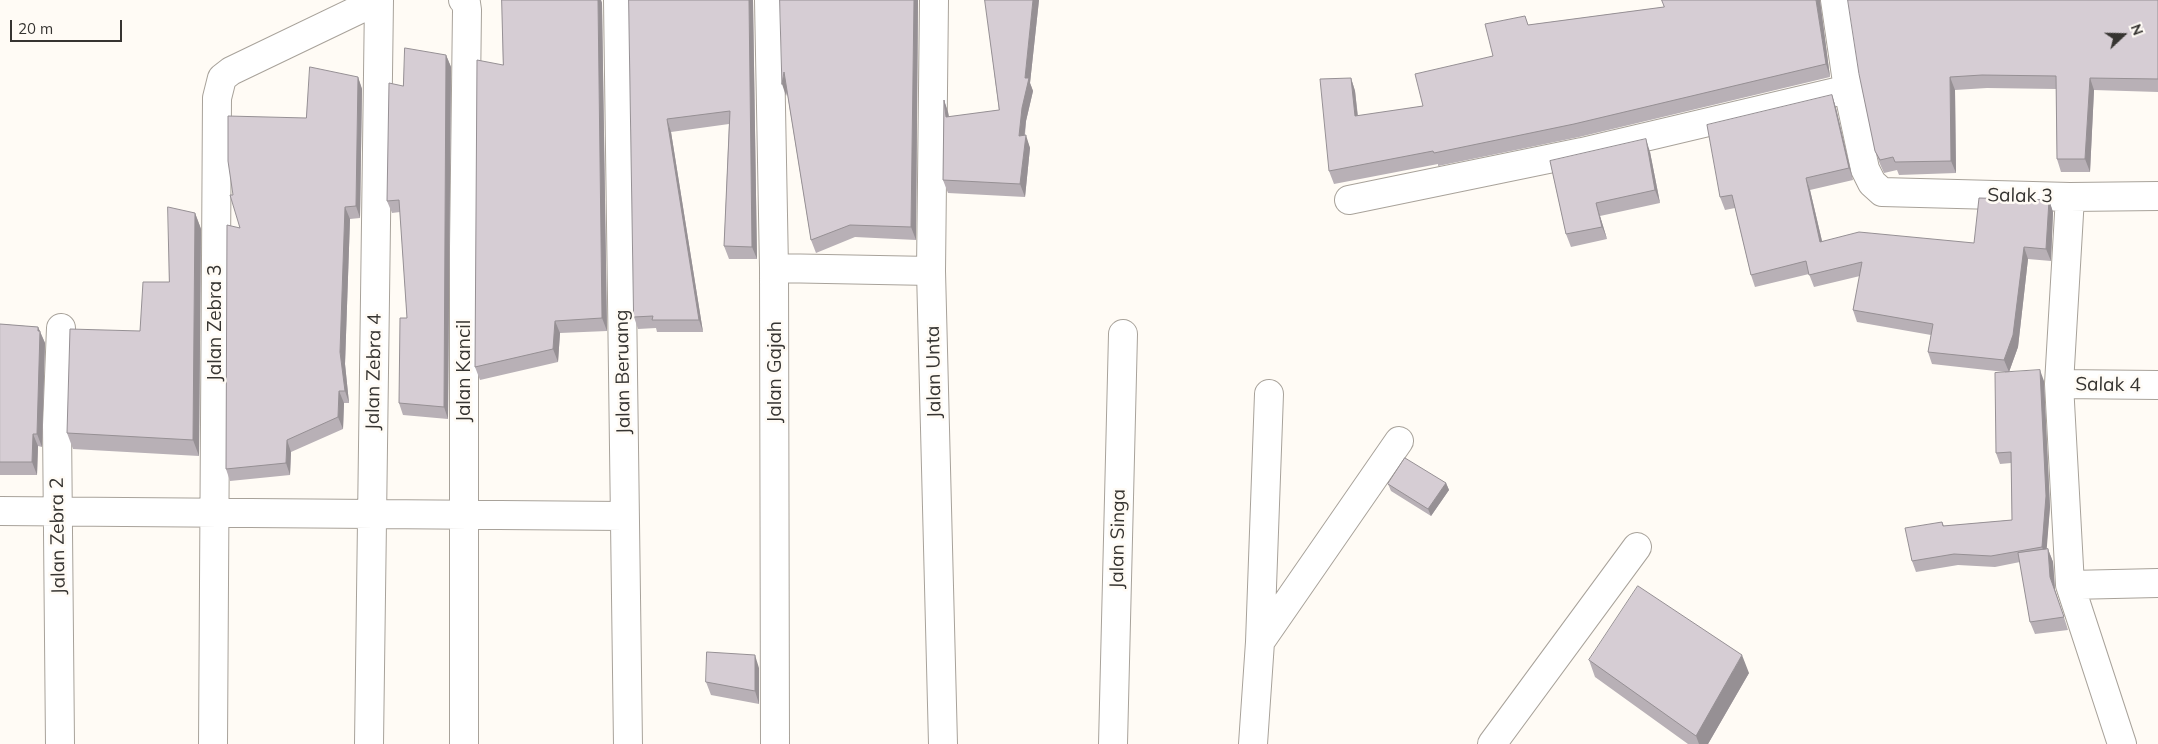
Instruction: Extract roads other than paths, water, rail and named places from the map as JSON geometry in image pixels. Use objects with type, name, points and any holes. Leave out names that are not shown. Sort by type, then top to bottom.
[{"type":"street","name":"Jalan Zebra 3","points":[[213,744],[217,98],[222,78],[231,71],[379,0]]},
{"type":"street","name":"Jalan Zebra 4","points":[[369,744],[379,0]]},
{"type":"street","name":"Jalan Kancil","points":[[463,0],[466,3],[467,10],[464,744]]},
{"type":"street","name":"Jalan Beruang","points":[[618,0],[628,744]]},
{"type":"street","name":"Jalan Gajah","points":[[769,0],[774,268],[775,744]]},
{"type":"street","name":"Jalan Unta","points":[[934,0],[931,271],[943,744]]},
{"type":"street","points":[[1349,200],[1582,152],[1848,89],[1835,0]]},
{"type":"street","name":"Salak 3","points":[[1848,89],[1865,169],[1872,183],[1882,192],[2070,197],[2158,196]]},
{"type":"street","points":[[2070,197],[2058,384],[2070,585],[2122,744]]},
{"type":"street","points":[[774,268],[931,271]]},
{"type":"street","name":"Jalan Zebra 2","points":[[60,744],[57,425],[61,328]]},
{"type":"street","name":"Jalan Singa","points":[[1113,744],[1122,334]]},
{"type":"street","name":"Salak 4","points":[[2058,384],[2158,385]]},
{"type":"street","points":[[1252,744],[1260,642],[1269,394]]},
{"type":"street","points":[[1260,642],[1399,441]]},
{"type":"street","points":[[0,511],[624,516]]},
{"type":"street","points":[[1492,744],[1637,547]]},
{"type":"street","points":[[2070,585],[2158,583]]}]
